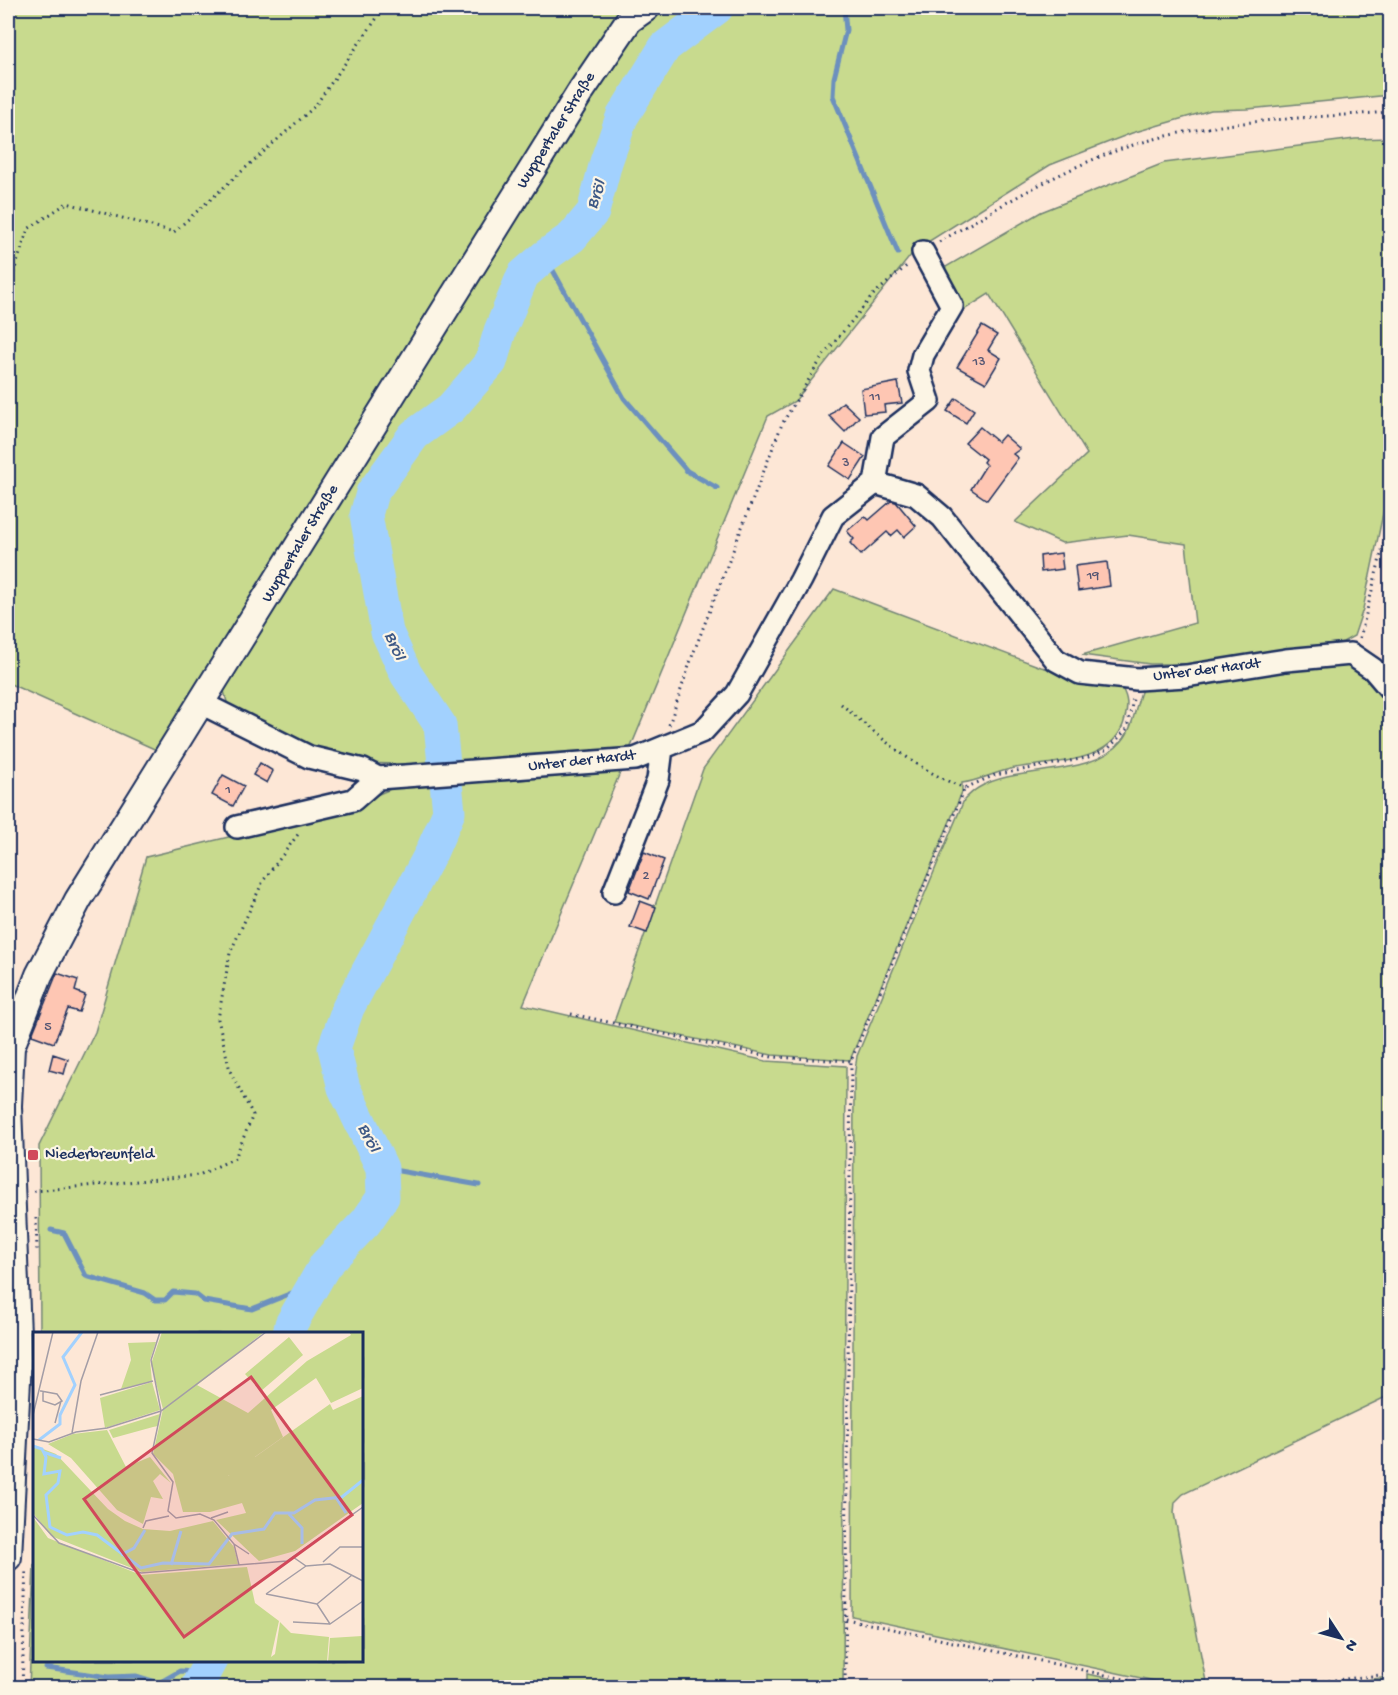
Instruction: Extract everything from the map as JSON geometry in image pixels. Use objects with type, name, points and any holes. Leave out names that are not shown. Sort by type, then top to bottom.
[{"type":"main road","name":"Wuppertaler Straße","points":[[8,1557],[18,1360],[8,1106],[11,1047],[39,975],[78,900],[581,92],[629,20],[646,8]]},
{"type":"street","points":[[875,483],[883,437],[929,401],[920,371],[921,363],[952,306],[923,252]]},
{"type":"street","name":"Unter der Hardt","points":[[201,703],[309,757],[363,771],[378,778],[405,774],[635,759],[703,731],[737,694],[801,580],[833,516],[875,483],[916,495],[942,517],[1056,660],[1080,673],[1137,679],[1186,676],[1286,660],[1351,654],[1355,657]]},
{"type":"street","points":[[1355,657],[1373,669],[1390,689]]},
{"type":"street","points":[[615,892],[658,780],[662,748]]},
{"type":"street","points":[[237,827],[353,800],[378,778]]},
{"type":"path","points":[[8,290],[28,229],[67,203],[174,232],[315,106],[384,8]]},
{"type":"path","points":[[662,748],[693,654],[782,424],[823,356],[874,294],[923,252],[999,206],[1080,166],[1146,141],[1228,124],[1390,112]]},
{"type":"path","points":[[1355,657],[1390,519]]},
{"type":"path","points":[[842,704],[901,754],[943,780],[965,788],[995,775],[1086,758],[1108,749],[1127,729],[1137,679]]},
{"type":"path","points":[[845,1688],[851,1061],[965,788]]},
{"type":"path","points":[[34,1191],[199,1175],[236,1158],[253,1115],[230,1071],[218,1019],[230,953],[263,881],[318,808]]},
{"type":"path","points":[[571,1014],[771,1057],[851,1061]]},
{"type":"path","points":[[846,1619],[1166,1688]]},
{"type":"path","points":[[1263,1688],[1390,1674]]},
{"type":"green space","points":[[8,8],[625,8],[161,752],[8,683]]},
{"type":"green space","points":[[664,8],[1390,8],[1390,95],[1248,109],[1211,110],[1132,133],[1050,165],[915,250],[795,401],[768,416],[630,749],[567,758],[449,765],[355,763],[311,750],[228,706],[224,691],[229,674],[581,104],[636,31]]},
{"type":"green space","points":[[1390,138],[1390,480],[1363,609],[1354,636],[1343,642],[1187,664],[1150,664],[1082,655],[1195,623],[1186,544],[1128,535],[1062,543],[1015,522],[1087,454],[989,294],[959,313],[944,268],[1041,212],[1164,163],[1355,139]]},
{"type":"green space","points":[[834,589],[1041,667],[1122,688],[1127,706],[1119,733],[1109,745],[1080,758],[1008,769],[962,783],[962,792],[850,1060],[772,1055],[614,1022],[703,769]]},
{"type":"green space","points":[[1347,661],[1361,672],[1390,704],[1390,1395],[1183,1494],[1175,1502],[1174,1513],[1207,1687],[1183,1687],[852,1616],[854,1078],[857,1056],[964,800],[978,788],[994,781],[1073,766],[1109,753],[1126,735],[1144,685]]},
{"type":"green space","points":[[622,768],[523,1005],[766,1061],[846,1066],[843,1687],[29,1688],[33,1589],[33,1662],[363,1662],[363,1332],[40,1332],[39,1146],[95,1032],[146,857],[341,810],[400,785],[520,780]]},
{"type":"green space","points":[[1087,1674],[1153,1687],[1087,1687]]},
{"type":"green space","points":[[1390,1677],[1390,1687],[1301,1687]]},
{"type":"building","points":[[982,326],[997,335],[988,350],[1001,358],[986,383],[957,367]]},
{"type":"building","points":[[898,382],[902,403],[884,405],[885,412],[864,414],[861,389]]},
{"type":"building","points":[[956,398],[974,410],[966,423],[947,411]]},
{"type":"building","points":[[843,402],[859,417],[845,432],[829,416]]},
{"type":"building","points":[[980,427],[998,442],[1004,435],[1020,449],[1013,454],[1018,458],[987,500],[971,489],[986,465],[983,462],[985,459],[965,443]]},
{"type":"building","points":[[844,443],[865,457],[850,480],[829,466]]},
{"type":"building","points":[[891,501],[896,502],[916,526],[904,537],[898,530],[891,536],[887,532],[861,555],[850,543],[854,539],[847,531],[865,516],[869,520]]},
{"type":"building","points":[[1061,553],[1063,569],[1041,572],[1040,556]]},
{"type":"building","points":[[1107,562],[1110,586],[1078,591],[1075,566]]},
{"type":"building","points":[[260,763],[273,771],[267,783],[253,775]]},
{"type":"building","points":[[223,775],[244,786],[233,806],[212,795]]},
{"type":"building","points":[[644,852],[664,860],[649,899],[629,891]]},
{"type":"building","points":[[640,901],[656,907],[647,933],[630,927]]},
{"type":"building","points":[[57,973],[78,980],[75,991],[85,995],[79,1012],[68,1009],[54,1043],[32,1035]]},
{"type":"building","points":[[53,1054],[68,1059],[64,1074],[49,1070]]},
{"type":"waterway","name":"Bröl","points":[[289,1332],[291,1324],[325,1265],[366,1222],[383,1197],[382,1168],[344,1088],[334,1048],[348,1008],[431,853],[449,812],[440,725],[406,674],[387,632],[366,515],[372,493],[414,435],[451,408],[491,362],[500,331],[523,275],[572,237],[593,212],[606,162],[622,117],[665,47],[717,8]]},
{"type":"waterway","points":[[844,8],[846,30],[834,78],[833,96],[898,253]]},
{"type":"waterway","points":[[545,256],[624,398],[687,471],[717,488]]},
{"type":"waterway","points":[[382,1168],[479,1185]]},
{"type":"waterway","points":[[51,1230],[64,1233],[86,1276],[145,1293],[155,1300],[165,1300],[173,1292],[195,1294],[204,1301],[252,1309],[314,1284]]},
{"type":"waterway","name":"Bröl","points":[[196,1688],[210,1662]]},
{"type":"waterway","points":[[46,1668],[109,1677],[136,1676],[159,1683],[180,1671],[206,1673]]},
{"type":"place","name":"Niederbreunfeld","points":[[33,1155]]}]
